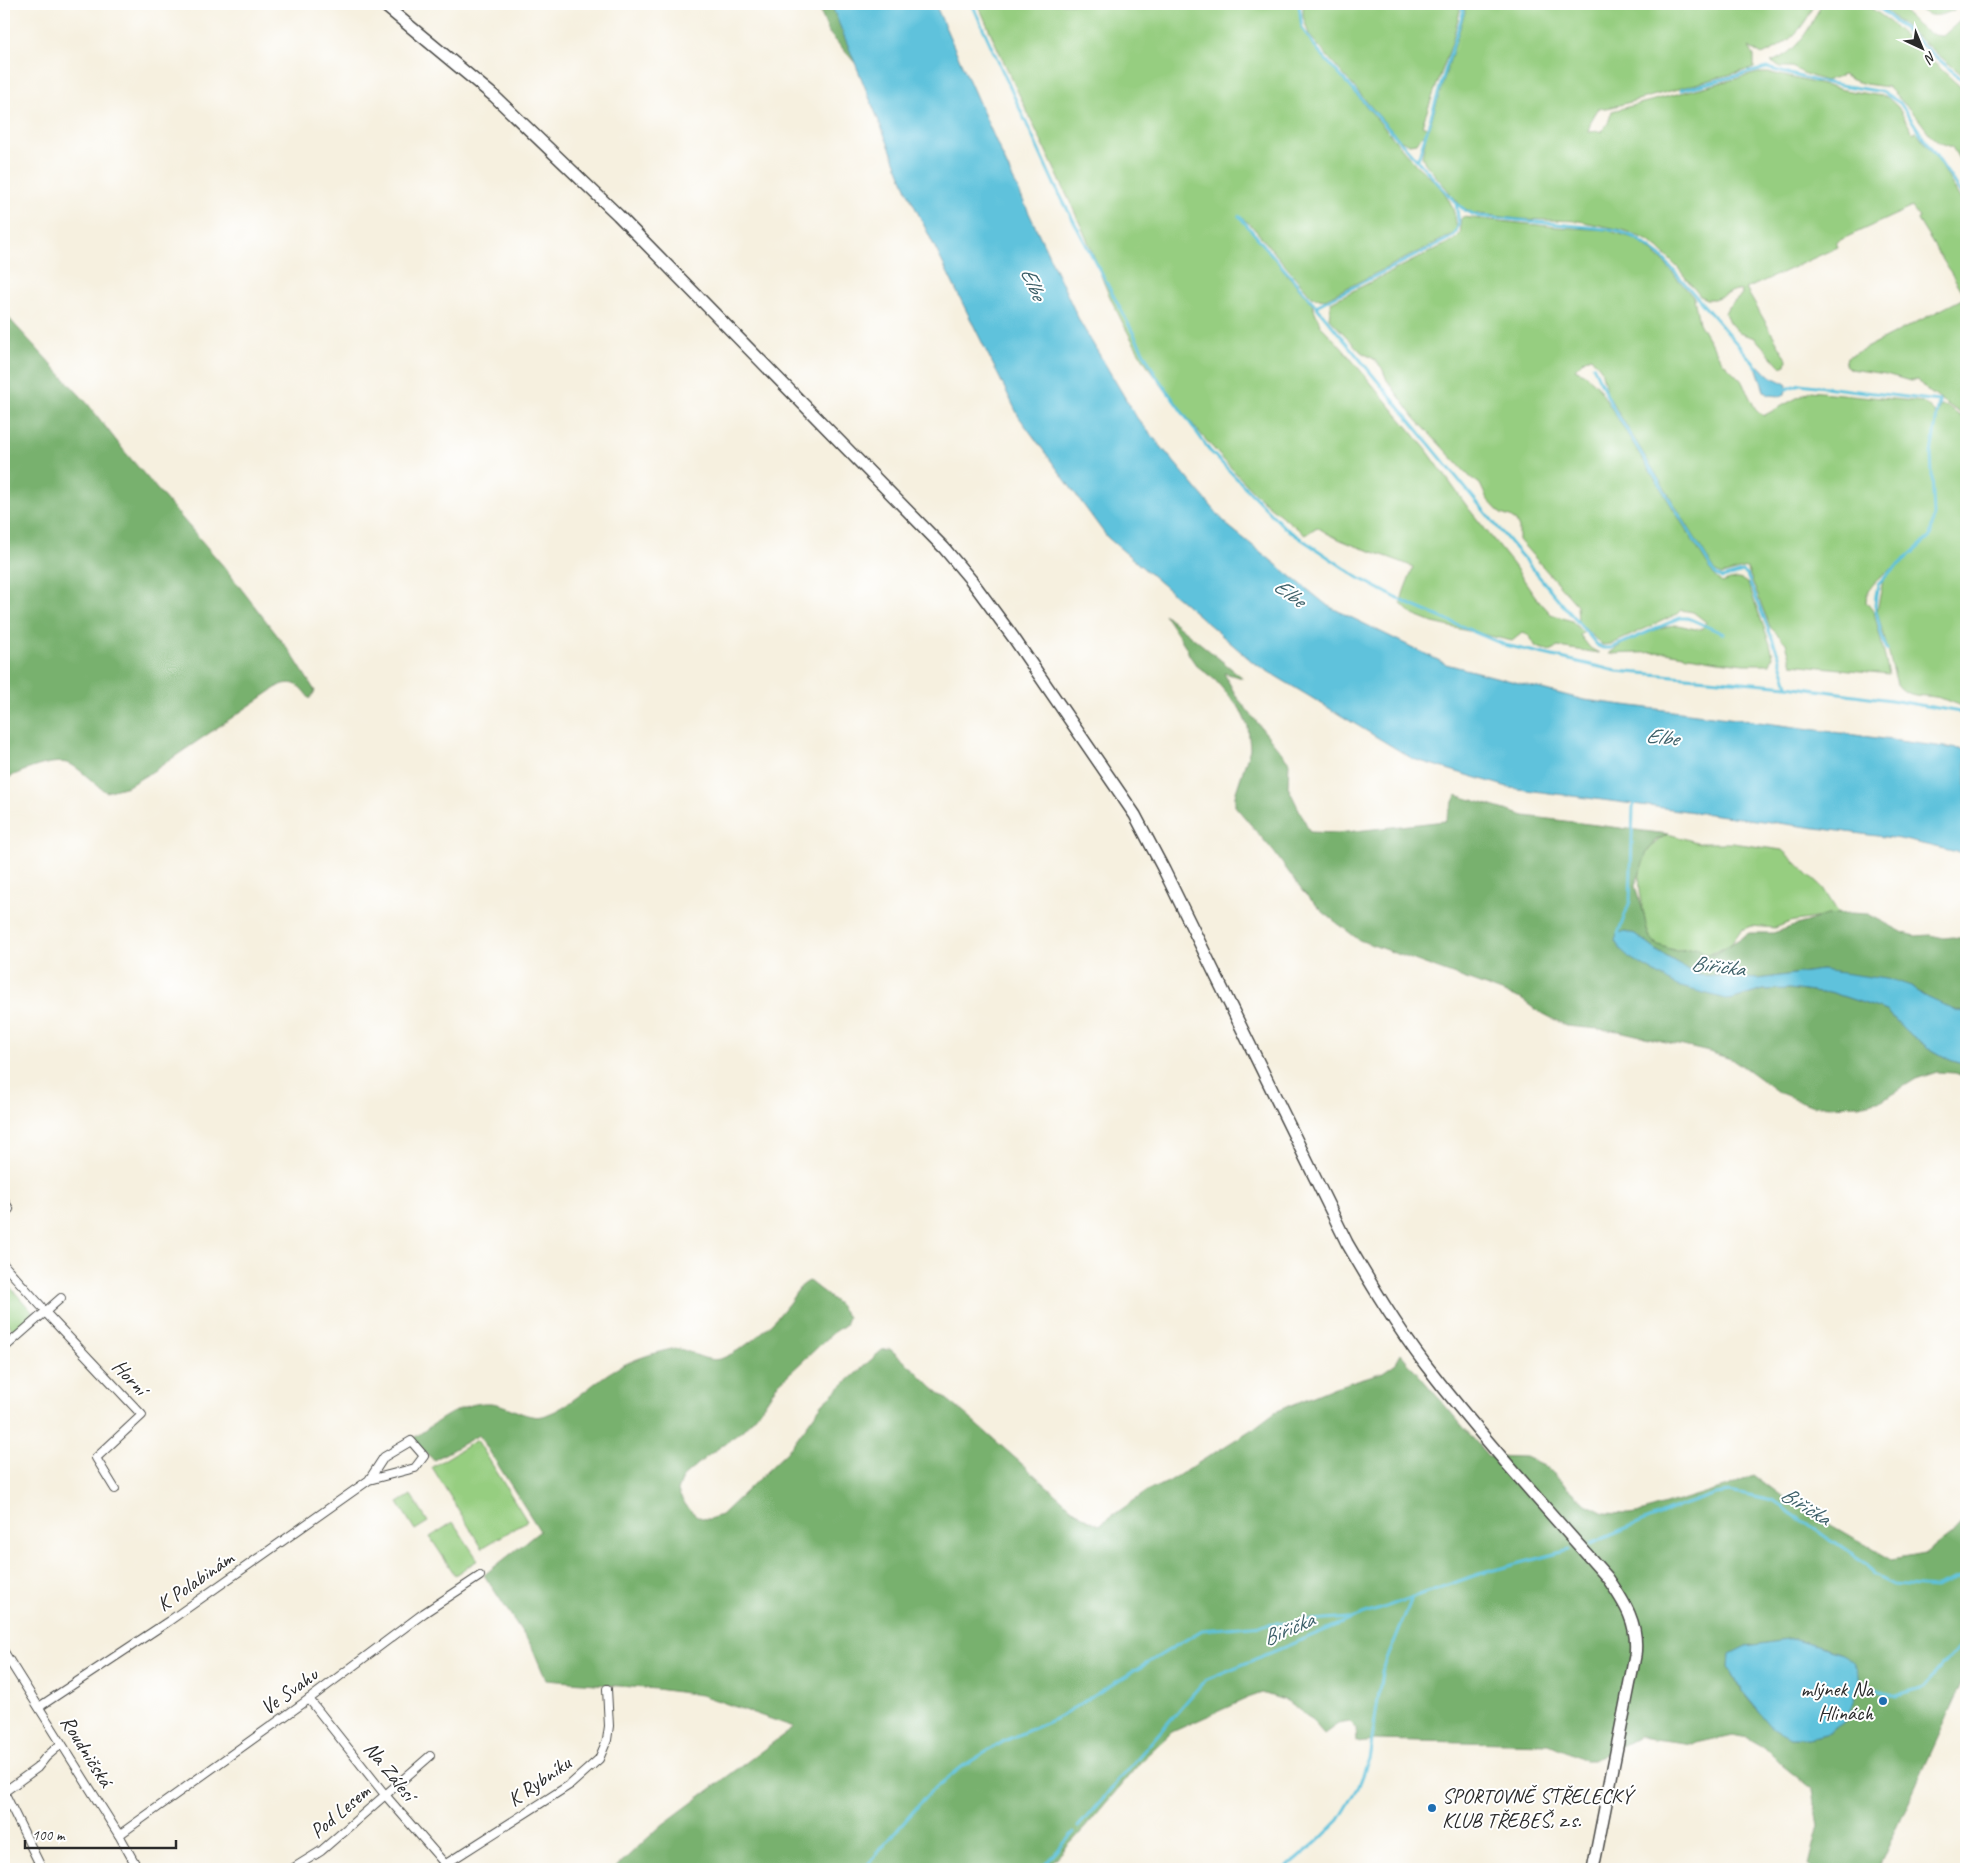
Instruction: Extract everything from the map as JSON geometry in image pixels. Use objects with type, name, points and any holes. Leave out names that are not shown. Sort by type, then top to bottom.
[{"type":"street","points":[[383,4],[494,96],[618,215],[944,548],[971,580],[1013,637],[1135,815],[1164,870],[1347,1243],[1366,1276],[1425,1364],[1494,1448],[1607,1577],[1620,1595],[1630,1616],[1637,1639],[1635,1656],[1593,1869]]},
{"type":"street","points":[[4,1202],[6,1211]]},
{"type":"street","name":"Horní","points":[[4,1265],[142,1415],[96,1458],[115,1489]]},
{"type":"street","points":[[4,1348],[43,1309],[61,1298]]},
{"type":"street","name":"K Polabinám","points":[[39,1707],[169,1621],[369,1480],[384,1458],[411,1441],[424,1456],[415,1468],[369,1480]]},
{"type":"street","name":"Ve Svahu","points":[[119,1835],[309,1699],[424,1613],[480,1576]]},
{"type":"street","name":"Roudničská","points":[[4,1652],[119,1835],[138,1869]]},
{"type":"street","name":"K Rybníku","points":[[438,1869],[571,1784],[599,1759],[607,1740],[609,1726],[607,1689]]},
{"type":"street","name":"Na Zálesí","points":[[309,1699],[386,1796],[445,1864]]},
{"type":"street","points":[[42,1869],[4,1792],[37,1768],[61,1744]]},
{"type":"street","name":"Pod Lesem","points":[[292,1869],[321,1851],[430,1756]]},
{"type":"green space","points":[[817,4],[831,4],[856,64],[829,33]]},
{"type":"green space","points":[[978,4],[1299,4],[1300,20],[1307,37],[1417,166],[1446,194],[1456,221],[1457,232],[1325,299],[1312,297],[1251,225],[1242,218],[1311,302],[1321,326],[1341,347],[1426,449],[1535,596],[1551,614],[1572,621],[1583,633],[1580,635],[1590,648],[1599,653],[1558,647],[1550,651],[1536,647],[1529,635],[1522,633],[1512,641],[1433,623],[1413,615],[1401,604],[1413,567],[1340,540],[1317,527],[1305,535],[1266,504],[1247,485],[1181,410],[1142,358],[1109,294],[1089,243]]},
{"type":"green space","points":[[1303,4],[1459,4],[1460,11],[1451,46],[1422,125],[1429,128],[1465,12],[1464,4],[1815,4],[1800,28],[1780,46],[1762,55],[1749,47],[1754,56],[1754,68],[1612,107],[1598,109],[1591,121],[1588,132],[1602,131],[1608,123],[1612,111],[1758,73],[1771,73],[1844,90],[1887,97],[1898,107],[1913,133],[1917,132],[1940,163],[1966,209],[1966,297],[1918,220],[1919,218],[1912,207],[1836,242],[1838,247],[1746,289],[1787,359],[1786,365],[1781,367],[1755,338],[1739,333],[1729,322],[1725,313],[1728,307],[1742,295],[1741,291],[1736,290],[1714,299],[1706,299],[1700,296],[1678,268],[1647,240],[1623,230],[1579,221],[1519,219],[1473,213],[1462,207],[1425,163],[1422,156],[1426,136],[1422,135],[1417,143],[1409,144],[1399,139],[1309,35],[1303,16]]},
{"type":"green space","points":[[1821,4],[1865,4],[1885,18],[1966,92],[1966,171],[1952,147],[1938,142],[1932,137],[1917,117],[1888,87],[1865,84],[1843,75],[1825,81],[1792,67],[1781,67],[1771,62],[1796,46],[1813,22]]},
{"type":"green space","points":[[1878,4],[1899,4],[1918,26],[1936,35],[1943,36],[1961,20],[1966,27],[1966,78]]},
{"type":"green space","points":[[1913,4],[1950,4],[1954,10],[1932,15],[1923,12]]},
{"type":"green space","points":[[1462,217],[1556,227],[1607,230],[1636,239],[1661,259],[1694,298],[1699,323],[1722,361],[1741,380],[1755,408],[1763,416],[1810,391],[1923,402],[1935,413],[1936,424],[1940,405],[1946,406],[1964,419],[1966,418],[1966,707],[1940,698],[1911,694],[1901,689],[1897,684],[1877,611],[1883,580],[1893,568],[1872,586],[1866,602],[1874,612],[1889,674],[1792,664],[1786,643],[1770,627],[1747,568],[1721,575],[1716,572],[1607,394],[1601,369],[1591,357],[1585,359],[1575,369],[1585,374],[1597,385],[1715,577],[1722,583],[1738,579],[1748,584],[1773,656],[1770,664],[1744,664],[1666,652],[1609,654],[1631,640],[1659,629],[1675,625],[1702,629],[1706,622],[1693,612],[1681,610],[1677,614],[1612,644],[1602,645],[1578,622],[1577,605],[1519,540],[1519,528],[1516,521],[1501,514],[1487,499],[1480,484],[1470,477],[1414,417],[1387,380],[1382,368],[1374,359],[1361,352],[1329,318],[1331,302],[1454,240],[1460,234]]},
{"type":"green space","points":[[1966,297],[1966,415],[1960,413],[1925,389],[1918,380],[1910,381],[1886,374],[1850,369],[1845,365],[1847,357]]},
{"type":"green space","points":[[4,313],[87,403],[125,452],[225,568],[291,653],[315,691],[310,699],[301,688],[294,684],[280,685],[155,770],[128,786],[106,792],[72,765],[57,762],[38,766],[4,780]]},
{"type":"green space","points":[[1164,614],[1243,678],[1224,673],[1236,696],[1289,762],[1288,787],[1310,832],[1338,833],[1445,821],[1456,795],[1525,816],[1668,834],[1655,841],[1647,852],[1635,886],[1648,934],[1656,944],[1676,951],[1697,948],[1706,954],[1715,954],[1749,933],[1773,933],[1827,915],[1850,913],[1868,914],[1904,933],[1916,936],[1930,935],[1966,939],[1966,1012],[1951,1009],[1937,1003],[1911,986],[1821,970],[1759,979],[1698,975],[1660,953],[1635,934],[1625,931],[1730,1000],[1763,990],[1789,989],[1820,993],[1830,992],[1887,1011],[1906,1031],[1927,1047],[1950,1060],[1966,1065],[1966,1077],[1955,1073],[1937,1072],[1916,1079],[1882,1100],[1859,1105],[1813,1106],[1778,1092],[1734,1060],[1709,1052],[1619,1031],[1567,1026],[1536,1010],[1521,999],[1359,940],[1323,912],[1303,892],[1274,852],[1235,806],[1235,795],[1250,749],[1248,727],[1240,709],[1215,680],[1196,665]]},
{"type":"green space","points":[[1668,834],[1700,843],[1733,843],[1782,850],[1823,888],[1839,914],[1790,922],[1775,928],[1751,926],[1741,930],[1731,944],[1716,952],[1706,954],[1696,948],[1675,950],[1660,946],[1652,940],[1647,930],[1640,891],[1640,879],[1644,859],[1649,850]]},
{"type":"green space","points":[[4,1280],[35,1315],[15,1332],[4,1319]]},
{"type":"green space","points":[[809,1281],[838,1304],[848,1317],[845,1325],[833,1333],[777,1385],[759,1412],[742,1431],[683,1477],[678,1491],[686,1505],[699,1517],[709,1519],[721,1515],[787,1452],[823,1403],[882,1350],[890,1349],[1064,1501],[1082,1516],[1099,1525],[1149,1490],[1168,1482],[1254,1428],[1275,1412],[1335,1387],[1383,1372],[1396,1363],[1401,1354],[1488,1456],[1526,1457],[1543,1465],[1586,1504],[1604,1513],[1628,1514],[1643,1512],[1727,1486],[1754,1475],[1782,1496],[1892,1560],[1925,1554],[1953,1533],[1966,1519],[1966,1674],[1877,1869],[1815,1869],[1809,1866],[1819,1826],[1813,1790],[1782,1765],[1764,1747],[1748,1738],[1732,1735],[1692,1744],[1639,1737],[1593,1760],[1585,1760],[1549,1744],[1375,1740],[1357,1742],[1356,1728],[1350,1722],[1338,1724],[1324,1734],[1311,1719],[1287,1701],[1262,1693],[1172,1732],[1144,1758],[1083,1830],[1046,1869],[614,1869],[662,1825],[794,1727],[701,1695],[656,1689],[546,1680],[532,1647],[484,1575],[540,1531],[479,1435],[434,1460],[411,1440],[448,1415],[480,1403],[498,1404],[526,1415],[539,1417],[546,1415],[571,1402],[601,1378],[616,1369],[656,1353],[678,1349],[709,1359],[723,1358],[742,1348],[759,1335],[789,1303],[798,1290]],"holes":[[[1795,1639],[1843,1653],[1860,1686],[1848,1718],[1829,1733],[1809,1738],[1790,1738],[1758,1711],[1742,1692],[1729,1668],[1731,1661],[1746,1646]]]},
{"type":"green space","points":[[477,1440],[527,1521],[482,1548],[432,1467]]},
{"type":"green space","points":[[411,1495],[428,1522],[415,1530],[398,1503]]},
{"type":"green space","points":[[453,1522],[478,1560],[455,1575],[430,1537]]},
{"type":"water","name":"Elbe","points":[[831,4],[935,4],[1007,166],[1080,322],[1137,418],[1227,525],[1328,606],[1446,664],[1584,700],[1966,750],[1966,854],[1900,839],[1511,788],[1413,759],[1254,663],[1107,537],[1019,417],[909,195]]},
{"type":"water","points":[[1756,366],[1787,385],[1785,394],[1780,396],[1769,395],[1764,391]]},
{"type":"water","points":[[1625,931],[1635,934],[1660,953],[1698,975],[1759,979],[1821,970],[1893,980],[1911,986],[1922,995],[1957,1011],[1966,1012],[1966,1065],[1950,1060],[1927,1047],[1906,1031],[1887,1011],[1830,992],[1820,993],[1789,989],[1763,990],[1730,1000],[1677,986],[1630,958],[1620,949],[1615,941],[1617,934]]},
{"type":"water","points":[[1795,1639],[1843,1653],[1854,1663],[1859,1675],[1860,1686],[1848,1719],[1829,1733],[1809,1738],[1790,1738],[1773,1729],[1742,1691],[1729,1668],[1730,1654],[1746,1646]]},
{"type":"waterway","points":[[972,4],[1055,186],[1155,374],[1210,451],[1285,528],[1359,578],[1402,601],[1505,645],[1617,671],[1788,686],[1891,700],[1966,713]]},
{"type":"waterway","points":[[1299,4],[1302,28],[1319,52],[1456,203],[1466,211],[1478,216],[1616,230],[1636,238],[1661,256],[1757,367]]},
{"type":"waterway","points":[[1418,159],[1463,13],[1462,4]]},
{"type":"waterway","points":[[1875,4],[1966,83]]},
{"type":"waterway","points":[[1963,4],[1966,8]]},
{"type":"waterway","points":[[1681,90],[1767,68],[1816,81],[1883,92],[1900,103],[1966,200]]},
{"type":"waterway","points":[[1456,203],[1459,224],[1454,236],[1316,306],[1513,546],[1598,646],[1611,648],[1680,618],[1688,618],[1724,634]]},
{"type":"waterway","points":[[1239,216],[1316,306]]},
{"type":"waterway","points":[[1593,366],[1612,406],[1716,575],[1722,578],[1743,572],[1747,575],[1779,656],[1788,685]]},
{"type":"waterway","points":[[1783,388],[1787,389],[1800,384],[1939,401],[1931,454],[1934,515],[1930,537],[1878,585],[1875,606],[1887,650]]},
{"type":"waterway","name":"Biřička","points":[[1621,936],[1618,934],[1630,901],[1633,808],[1635,801]]},
{"type":"waterway","name":"Biřička","points":[[1590,1544],[1681,1506],[1716,1494],[1730,1492],[1773,1501],[1867,1565],[1873,1575],[1893,1585],[1934,1588],[1966,1575]]},
{"type":"waterway","name":"Biřička","points":[[1078,1827],[1205,1680],[1354,1618],[1479,1574],[1570,1550]]},
{"type":"waterway","points":[[1285,1869],[1339,1820],[1358,1788],[1369,1760],[1382,1672],[1412,1598]]},
{"type":"waterway","points":[[864,1869],[929,1793],[963,1766],[1004,1741],[1055,1719],[1202,1630],[1349,1618]]},
{"type":"waterway","points":[[1856,1683],[1896,1695],[1924,1687],[1966,1637]]},
{"type":"waterway","points":[[1960,1653],[1966,1640]]},
{"type":"waterway","name":"Biřička","points":[[1041,1869],[1074,1832]]},
{"type":"place","name":"mlýnek Na Hlinách","points":[[1883,1701]]},
{"type":"place","name":"SPORTOVNĚ STŘELECKÝ KLUB TŘEBEŠ, z.s.","points":[[1432,1808]]}]
